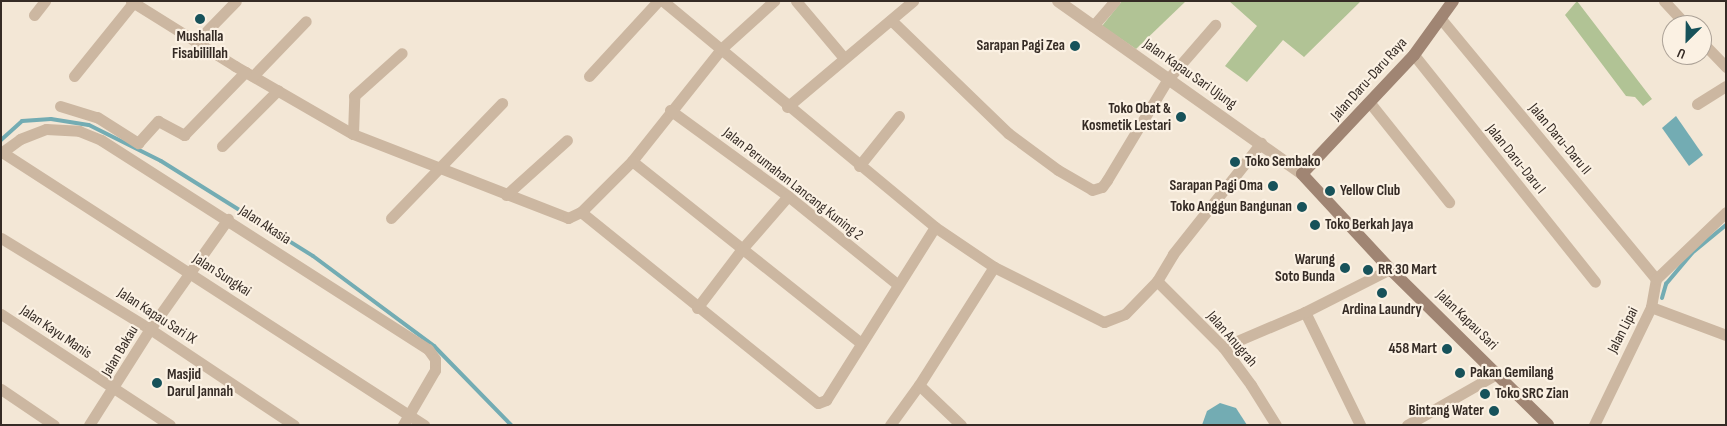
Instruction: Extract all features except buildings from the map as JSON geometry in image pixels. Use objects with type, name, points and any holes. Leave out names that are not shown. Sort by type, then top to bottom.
[{"type":"main road","name":"Jalan Daru-Daru Raya","points":[[1302,174],[1414,55],[1452,2]]},
{"type":"main road","name":"Jalan Kapau Sari","points":[[1302,174],[1390,269],[1498,373],[1548,425]]},
{"type":"street","points":[[34,15],[45,1]]},
{"type":"street","points":[[196,42],[236,1]]},
{"type":"street","points":[[589,76],[658,1]]},
{"type":"street","points":[[663,1],[787,107],[936,226],[994,267],[1104,322],[1124,314],[1156,282],[1173,254],[1261,143]]},
{"type":"street","points":[[74,76],[132,2],[249,74],[353,134],[563,217],[581,212],[632,161],[670,110],[721,49],[774,1]]},
{"type":"street","points":[[796,1],[844,58]]},
{"type":"street","name":"Jalan Kapau Sari Ujung","points":[[1058,1],[1261,143],[1302,174]]},
{"type":"street","points":[[1093,26],[1115,1]]},
{"type":"street","points":[[1664,1],[1677,15]]},
{"type":"street","points":[[787,107],[891,20],[905,4]]},
{"type":"street","name":"Jalan Daru-Daru II","points":[[1441,18],[1656,279]]},
{"type":"street","points":[[891,20],[1008,133],[1058,170],[1092,190],[1098,189],[1107,180],[1168,79],[1214,25]]},
{"type":"street","points":[[60,106],[97,117],[138,143],[158,121],[184,135],[306,21]]},
{"type":"street","points":[[1712,52],[1726,67]]},
{"type":"street","points":[[353,134],[354,96],[402,53]]},
{"type":"street","name":"Jalan Daru-Daru I","points":[[1414,55],[1595,282]]},
{"type":"street","points":[[1697,104],[1726,86]]},
{"type":"street","points":[[222,146],[278,90]]},
{"type":"street","points":[[391,218],[438,167],[502,103]]},
{"type":"street","points":[[1370,103],[1449,202]]},
{"type":"street","name":"Jalan Perumahan Lancang Kuning 2","points":[[670,110],[788,196],[897,284]]},
{"type":"street","points":[[859,166],[899,116]]},
{"type":"street","name":"Jalan Akasia","points":[[2,152],[20,139],[46,129],[80,131],[101,140],[228,219],[433,354],[435,370],[406,420]]},
{"type":"street","points":[[506,195],[567,140]]},
{"type":"street","name":"Jalan Sungkai","points":[[2,152],[189,272],[406,420],[424,425]]},
{"type":"street","points":[[632,161],[861,343]]},
{"type":"street","points":[[697,308],[742,249],[788,196]]},
{"type":"street","points":[[581,212],[697,308],[818,403],[826,400],[897,284],[936,226]]},
{"type":"street","points":[[1656,279],[1726,212]]},
{"type":"street","name":"Jalan Bakau","points":[[89,425],[150,329],[228,219]]},
{"type":"street","name":"Jalan Kapau Sari IX","points":[[1,238],[150,329],[294,425]]},
{"type":"street","points":[[890,425],[919,385],[994,267]]},
{"type":"street","points":[[1223,347],[1305,312],[1390,269]]},
{"type":"street","name":"Jalan Lipai","points":[[1594,425],[1651,307],[1656,279]]},
{"type":"street","name":"Jalan Anugrah","points":[[1156,282],[1223,347],[1276,425]]},
{"type":"street","points":[[1651,307],[1726,335]]},
{"type":"street","points":[[1305,312],[1360,425]]},
{"type":"street","name":"Jalan Kayu Manis","points":[[1,314],[170,425]]},
{"type":"street","points":[[1407,425],[1498,373]]},
{"type":"street","points":[[919,385],[961,425]]},
{"type":"street","points":[[1,389],[54,425]]},
{"type":"green space","points":[[1122,1],[1186,1],[1136,49],[1102,26]]},
{"type":"green space","points":[[1229,1],[1361,1],[1304,57],[1283,40],[1247,82],[1225,66],[1257,26]]},
{"type":"green space","points":[[1577,1],[1652,99],[1643,106],[1635,97],[1626,96],[1565,15]]},
{"type":"water","points":[[1676,116],[1703,155],[1689,166],[1662,128]]},
{"type":"water","points":[[1220,403],[1236,408],[1247,425],[1202,425],[1207,411]]},
{"type":"waterway","points":[[1,140],[22,121],[51,119],[89,125],[161,161],[313,256],[434,346],[511,425]]},
{"type":"waterway","points":[[1662,298],[1666,284],[1692,253],[1726,225]]},
{"type":"place","name":"Mushalla Fisabilillah","points":[[200,19]]},
{"type":"place","name":"Sarapan Pagi Zea","points":[[1075,46]]},
{"type":"place","name":"Toko Obat & Kosmetik Lestari","points":[[1181,117]]},
{"type":"place","name":"Toko Sembako","points":[[1235,162]]},
{"type":"place","name":"Sarapan Pagi Oma","points":[[1273,186]]},
{"type":"place","name":"Yellow Club","points":[[1330,191]]},
{"type":"place","name":"Toko Anggun Bangunan","points":[[1302,207]]},
{"type":"place","name":"Toko Berkah Jaya","points":[[1315,225]]},
{"type":"place","name":"Warung Soto Bunda","points":[[1345,268]]},
{"type":"place","name":"RR 30 Mart","points":[[1368,270]]},
{"type":"place","name":"Ardina Laundry","points":[[1382,293]]},
{"type":"place","name":"458 Mart","points":[[1447,349]]},
{"type":"place","name":"Pakan Gemilang","points":[[1460,373]]},
{"type":"place","name":"Masjid Darul Jannah","points":[[157,383]]},
{"type":"place","name":"Toko SRC Zian","points":[[1485,394]]},
{"type":"place","name":"Bintang Water","points":[[1494,411]]}]
